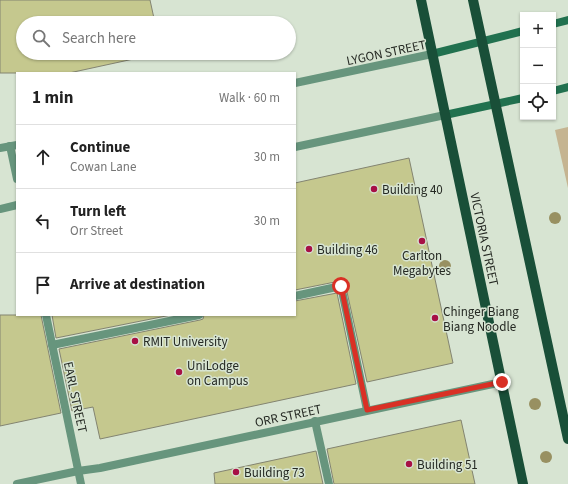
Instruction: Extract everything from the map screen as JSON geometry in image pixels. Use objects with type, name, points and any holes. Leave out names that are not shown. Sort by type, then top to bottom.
[{"type":"main road","name":"VICTORIA STREET","points":[[421,0],[523,484]]},
{"type":"main road","points":[[473,0],[568,438]]},
{"type":"main road","points":[[556,23],[568,20]]},
{"type":"main road","name":"LYGON STREET","points":[[432,54],[520,32]]},
{"type":"main road","points":[[556,90],[568,87]]},
{"type":"main road","points":[[445,115],[520,99]]},
{"type":"street","name":"LYGON STREET","points":[[296,83],[432,54]]},
{"type":"street","points":[[296,147],[445,115]]},
{"type":"street","points":[[0,148],[14,145],[16,168]]},
{"type":"street","points":[[0,209],[16,205]]},
{"type":"street","points":[[296,296],[341,286],[367,410]]},
{"type":"street","name":"EARL STREET","points":[[46,316],[81,484]]},
{"type":"street","points":[[52,344],[194,316]]},
{"type":"street","name":"ORR STREET","points":[[17,484],[78,471],[100,468],[502,382]]},
{"type":"street","points":[[315,421],[329,484]]},
{"type":"shaded area","points":[[568,127],[568,188],[555,130]]},
{"type":"building","points":[[0,0],[150,0],[153,16],[16,16],[16,60],[129,60],[74,72],[0,73]]},
{"type":"building","points":[[409,158],[453,363],[367,382],[345,283],[340,281],[296,290],[296,183]]},
{"type":"building","name":"UniLodge on Campus","points":[[337,293],[356,384],[100,439],[93,407],[72,411],[59,349],[200,320],[203,319],[204,316],[296,316],[296,301]]},
{"type":"building","points":[[0,315],[41,316],[61,413],[0,426]]},
{"type":"building","points":[[52,316],[166,316],[56,338]]},
{"type":"building","name":"Building 51","points":[[461,420],[475,484],[334,484],[327,449]]},
{"type":"building","points":[[316,451],[323,484],[215,484],[214,473]]},
{"type":"place","name":"Building 40","points":[[374,189]]},
{"type":"place","name":"Carlton Megabytes","points":[[422,241]]},
{"type":"place","name":"Building 46","points":[[309,249]]},
{"type":"place","name":"Chinger Biang Biang Noodle","points":[[435,318]]},
{"type":"place","name":"RMIT University","points":[[135,341]]},
{"type":"place","name":"UniLodge on Campus","points":[[179,372]]},
{"type":"place","name":"Building 51","points":[[409,464]]},
{"type":"place","name":"Building 73","points":[[236,472]]},
{"type":"route","points":[[341,286],[367,410],[502,382]]}]
